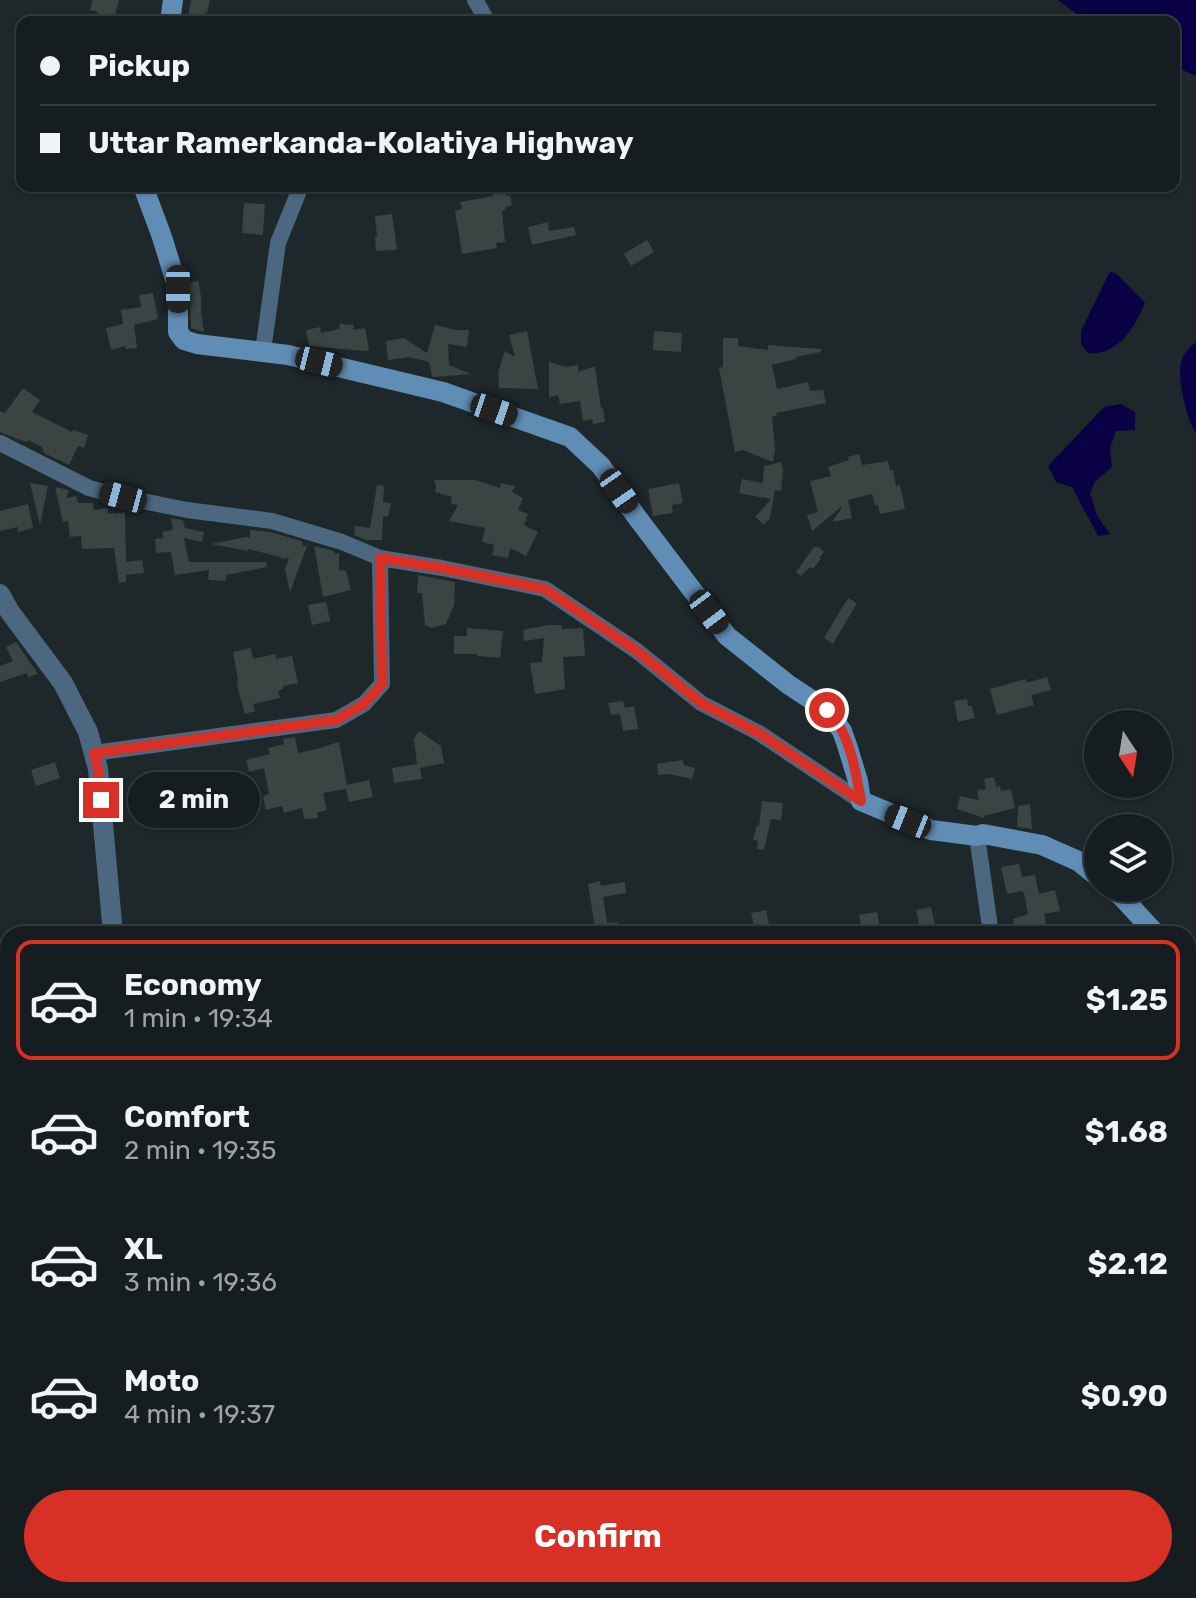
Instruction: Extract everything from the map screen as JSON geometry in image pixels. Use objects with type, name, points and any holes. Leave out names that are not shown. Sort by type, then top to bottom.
[{"type":"main road","points":[[145,192],[178,289],[178,332],[184,340],[288,355],[443,392],[570,437],[601,466],[727,636],[789,685],[827,710],[842,731],[861,801],[931,830],[977,836],[983,834],[1042,845],[1084,866]]},
{"type":"main road","points":[[1127,902],[1149,926]]},
{"type":"street","points":[[263,351],[278,243],[299,192]]},
{"type":"street","points":[[0,443],[89,488],[187,510],[272,521],[342,542],[380,558],[545,589],[637,651],[701,703],[759,733],[861,801]]},
{"type":"street","points":[[94,753],[336,720],[364,704],[382,684],[380,558]]},
{"type":"street","points":[[0,594],[63,683],[88,732],[98,769],[112,926]]},
{"type":"street","points":[[977,836],[990,926]]},
{"type":"shaded area","points":[[1058,0],[1196,0],[1196,76],[1180,69],[1180,16],[1079,16]]},
{"type":"shaded area","points":[[1112,272],[1145,303],[1130,330],[1117,345],[1099,353],[1088,353],[1081,344],[1081,331]]},
{"type":"shaded area","points":[[1196,342],[1196,433],[1189,419],[1180,370],[1183,357]]},
{"type":"shaded area","points":[[1121,404],[1135,412],[1135,430],[1116,431],[1110,448],[1112,467],[1095,482],[1090,493],[1097,516],[1110,534],[1098,536],[1072,487],[1056,482],[1048,466],[1104,407]]},
{"type":"building","points":[[93,0],[119,0],[115,16],[97,16],[98,12],[90,10]]},
{"type":"building","points":[[191,0],[210,0],[204,16],[188,16]]},
{"type":"building","points":[[492,192],[510,195],[512,205],[502,211],[505,242],[496,243],[497,248],[462,254],[455,211],[462,209],[460,202],[493,196]]},
{"type":"building","points":[[244,203],[265,204],[263,235],[242,233]]},
{"type":"building","points":[[392,214],[397,250],[376,251],[375,216]]},
{"type":"building","points":[[548,222],[549,231],[574,227],[576,235],[532,245],[528,227]]},
{"type":"building","points":[[647,240],[654,252],[631,266],[624,254]]},
{"type":"building","points":[[198,281],[204,332],[191,328],[189,282]]},
{"type":"building","points":[[153,293],[158,319],[134,325],[137,348],[126,349],[125,346],[111,350],[106,328],[123,324],[121,310],[141,307],[139,295]]},
{"type":"building","points":[[340,324],[354,325],[353,330],[365,328],[369,350],[309,346],[306,330],[320,327],[321,333],[339,329]]},
{"type":"building","points":[[435,325],[469,330],[467,347],[448,344],[449,365],[471,374],[435,377],[432,376],[429,362],[409,357],[388,360],[386,341],[404,338],[427,353]]},
{"type":"building","points":[[527,331],[538,389],[499,388],[498,372],[505,351],[515,357],[509,335]]},
{"type":"building","points":[[654,331],[682,333],[681,352],[653,350]]},
{"type":"building","points":[[723,338],[738,338],[738,346],[768,350],[768,345],[821,349],[821,352],[772,365],[777,389],[808,382],[810,391],[823,390],[826,403],[772,416],[773,462],[743,450],[735,452],[719,368],[723,367]]},
{"type":"building","points":[[549,362],[566,367],[578,365],[578,372],[595,366],[605,422],[593,424],[592,419],[583,421],[580,401],[560,404],[558,395],[549,397]]},
{"type":"building","points":[[23,388],[40,400],[32,412],[72,432],[88,435],[84,448],[78,446],[69,465],[44,453],[42,447],[28,440],[0,432],[0,411],[5,413]]},
{"type":"building","points":[[859,454],[862,465],[888,461],[896,486],[900,485],[905,509],[880,514],[872,494],[848,500],[852,518],[832,522],[841,507],[812,531],[807,515],[818,512],[810,481],[831,476],[828,467]]},
{"type":"building","points":[[781,462],[781,491],[775,490],[770,518],[764,525],[755,517],[771,499],[739,493],[742,479],[763,483],[764,466]]},
{"type":"building","points":[[434,480],[476,480],[500,488],[501,483],[515,486],[512,492],[523,498],[518,510],[528,514],[524,525],[538,532],[526,556],[510,548],[508,558],[492,555],[494,545],[482,542],[485,528],[449,521],[458,505],[451,504],[452,497],[435,492]]},
{"type":"building","points":[[30,483],[48,486],[40,525]]},
{"type":"building","points":[[679,483],[683,503],[672,505],[673,513],[653,516],[648,489]]},
{"type":"building","points":[[377,485],[384,486],[383,502],[391,503],[388,517],[383,516],[382,540],[366,540],[354,535],[355,526],[370,528]]},
{"type":"building","points":[[55,487],[69,490],[66,498],[76,496],[78,503],[93,503],[94,510],[108,508],[108,514],[125,512],[126,562],[142,560],[144,573],[126,575],[126,582],[119,583],[114,548],[82,549],[81,536],[70,537],[68,521],[63,522]]},
{"type":"building","points":[[28,504],[33,528],[18,532],[18,527],[0,531],[0,511]]},
{"type":"building","points":[[171,518],[183,520],[185,528],[204,532],[202,542],[184,538],[189,562],[266,562],[267,567],[226,575],[226,581],[208,580],[209,570],[175,575],[171,552],[156,553],[155,539],[164,538],[162,532],[173,530]]},
{"type":"building","points":[[250,530],[270,532],[302,541],[303,546],[307,546],[290,592],[285,569],[289,558],[211,544],[250,538]]},
{"type":"building","points":[[314,546],[339,553],[339,570],[346,571],[351,590],[323,597]]},
{"type":"building","points":[[814,547],[824,552],[821,559],[813,569],[810,567],[801,576],[796,572]]},
{"type":"building","points":[[418,575],[455,582],[454,605],[446,624],[432,628],[425,625],[422,593],[417,593]]},
{"type":"building","points":[[848,598],[857,603],[833,644],[824,638]]},
{"type":"building","points":[[326,602],[330,621],[312,625],[308,605]]},
{"type":"building","points":[[561,625],[562,629],[583,628],[585,656],[563,657],[565,689],[535,694],[530,663],[542,662],[544,638],[524,641],[523,630]]},
{"type":"building","points":[[467,628],[503,631],[500,658],[454,654],[454,636],[467,636]]},
{"type":"building","points":[[16,642],[38,674],[28,677],[27,673],[0,682],[0,666],[13,661],[6,647]]},
{"type":"building","points":[[251,648],[253,659],[275,654],[276,659],[292,656],[298,683],[283,686],[278,691],[280,698],[253,704],[255,711],[245,714],[237,686],[233,652]]},
{"type":"building","points":[[1047,677],[1051,690],[1031,695],[1034,705],[997,715],[990,689]]},
{"type":"building","points":[[967,699],[975,718],[958,722],[954,701]]},
{"type":"building","points":[[623,701],[625,708],[634,706],[638,729],[623,731],[620,714],[611,715],[608,703]]},
{"type":"building","points":[[419,731],[441,746],[444,763],[420,768],[422,779],[394,783],[392,768],[417,764],[414,739]]},
{"type":"building","points":[[295,737],[298,753],[339,742],[347,785],[369,780],[373,797],[349,802],[346,789],[323,793],[327,810],[317,813],[318,818],[304,819],[302,808],[284,813],[282,806],[266,810],[263,796],[269,794],[264,768],[249,772],[246,760],[270,754],[268,748],[284,744],[283,739]]},
{"type":"building","points":[[683,760],[684,765],[695,768],[692,779],[658,775],[657,764]]},
{"type":"building","points":[[55,762],[60,778],[36,786],[31,770]]},
{"type":"building","points":[[994,777],[996,787],[1000,786],[1001,791],[1011,789],[1015,808],[984,818],[957,809],[960,796],[979,800],[977,790],[986,789],[984,779]]},
{"type":"building","points":[[762,801],[783,803],[781,820],[771,819],[764,850],[757,849],[758,841],[753,840],[759,826]]},
{"type":"building","points":[[1030,804],[1032,829],[1017,827],[1018,806]]},
{"type":"building","points":[[1019,864],[1022,877],[1035,875],[1039,894],[1055,890],[1060,911],[1044,914],[1046,926],[1014,926],[1013,919],[1028,914],[1024,893],[1007,894],[1001,867]]},
{"type":"building","points":[[600,881],[601,886],[625,882],[626,893],[603,897],[607,923],[617,922],[617,926],[595,926],[588,884]]},
{"type":"building","points":[[931,907],[935,926],[919,926],[916,910]]},
{"type":"building","points":[[766,910],[769,926],[754,926],[751,913]]},
{"type":"building","points":[[877,912],[880,926],[861,926],[859,915]]},
{"type":"route","points":[[101,800],[94,753],[336,720],[364,704],[382,684],[380,558],[545,589],[637,651],[701,703],[759,733],[861,801],[842,731],[827,710]]}]
